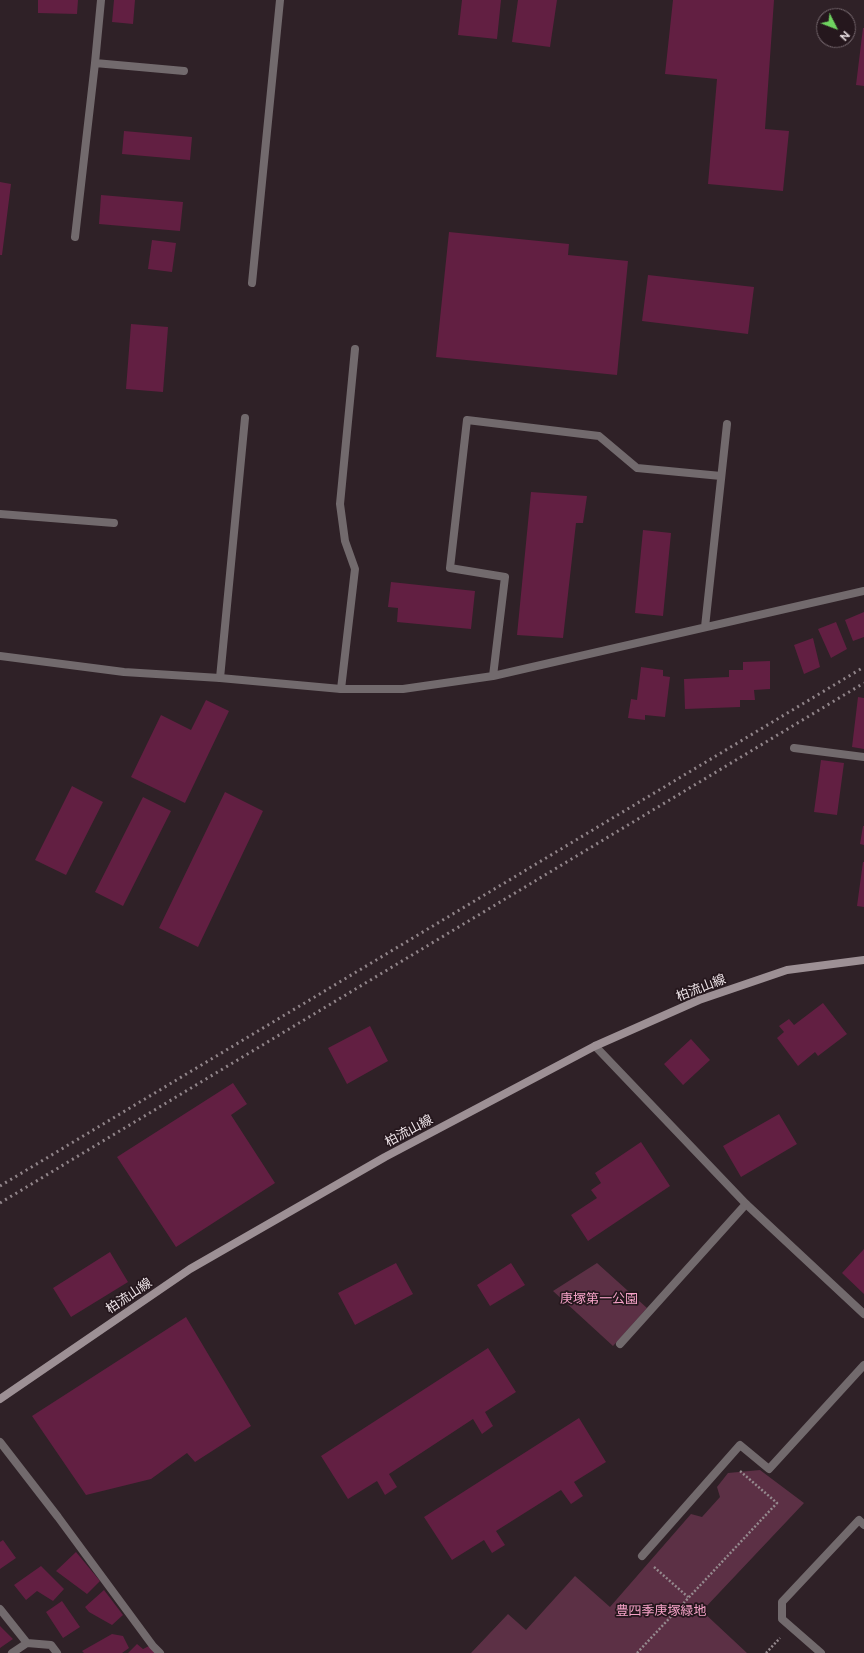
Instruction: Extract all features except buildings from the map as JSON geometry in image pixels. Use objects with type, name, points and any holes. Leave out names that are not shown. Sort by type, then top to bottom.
[{"type":"main road","name":"柏流山線","points":[[0,1399],[190,1269],[385,1157],[595,1046],[699,1000],[787,970],[864,960]]},
{"type":"street","points":[[75,236],[101,0]]},
{"type":"street","points":[[252,283],[275,82],[280,0]]},
{"type":"street","points":[[95,63],[184,71]]},
{"type":"street","points":[[341,689],[355,569],[345,541],[340,504],[355,349]]},
{"type":"street","points":[[220,678],[245,418]]},
{"type":"street","points":[[493,676],[505,577],[450,568],[467,420],[599,436],[637,468],[721,476]]},
{"type":"street","points":[[705,627],[727,424]]},
{"type":"street","points":[[0,514],[114,522]]},
{"type":"street","points":[[0,656],[124,672],[220,678],[341,689],[404,689],[493,676],[864,591]]},
{"type":"street","points":[[794,748],[864,757]]},
{"type":"street","points":[[595,1046],[746,1204],[864,1314]]},
{"type":"street","points":[[620,1344],[746,1204]]},
{"type":"street","points":[[642,1556],[740,1445],[770,1469],[864,1365]]},
{"type":"street","points":[[0,1442],[58,1517],[153,1646],[160,1653]]},
{"type":"street","points":[[821,1653],[782,1619],[782,1602],[859,1520],[864,1525]]},
{"type":"street","points":[[0,1609],[27,1643]]},
{"type":"street","points":[[12,1653],[27,1643],[51,1645],[57,1653]]},
{"type":"path","points":[[637,1653],[777,1503],[726,1460]]},
{"type":"path","points":[[642,1556],[688,1597]]},
{"type":"green space","name":"庚塚第一公園","points":[[597,1263],[647,1308],[613,1346],[553,1291]]},
{"type":"green space","name":"豊四季庚塚緑地","points":[[760,1470],[804,1503],[702,1611],[747,1653],[471,1653],[508,1614],[526,1630],[575,1576],[610,1607],[691,1514],[702,1517],[720,1497],[717,1487],[728,1473]]},
{"type":"railway","points":[[0,1186],[864,667]]},
{"type":"railway","points":[[0,1203],[864,683]]}]
